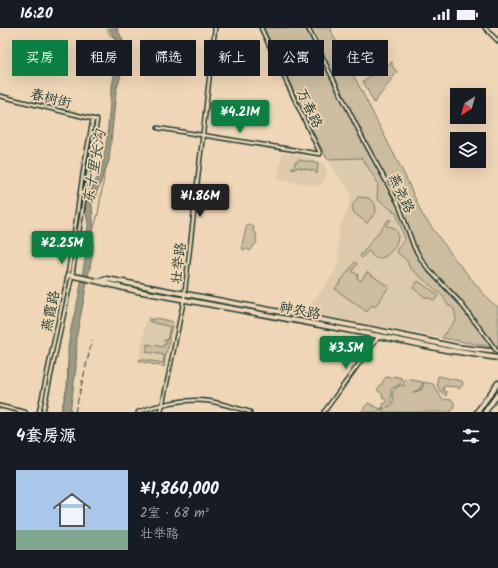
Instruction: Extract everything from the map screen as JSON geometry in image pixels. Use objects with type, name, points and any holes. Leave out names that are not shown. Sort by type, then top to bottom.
[{"type":"street","name":"壮举路","points":[[161,412],[184,297],[215,28]]},
{"type":"street","name":"万春路","points":[[202,136],[320,154],[261,28]]},
{"type":"street","name":"燕尧路","points":[[308,28],[394,197],[414,247],[421,259],[429,270],[459,301],[498,352]]},
{"type":"street","points":[[485,28],[498,41]]},
{"type":"street","name":"春树街","points":[[0,96],[97,120]]},
{"type":"street","name":"燕霞路","points":[[39,412],[70,275],[84,166],[93,119]]},
{"type":"street","name":"燕霞路","points":[[43,412],[70,275],[97,120]]},
{"type":"street","points":[[158,128],[202,136]]},
{"type":"street","name":"神农路","points":[[70,275],[99,281],[106,284],[381,331],[456,347],[498,352]]},
{"type":"street","name":"神农路","points":[[184,297],[446,350],[498,358]]},
{"type":"street","points":[[324,412],[379,336]]},
{"type":"street","points":[[477,412],[498,383]]},
{"type":"street","points":[[485,412],[498,394]]},
{"type":"street","points":[[138,412],[162,404],[203,400],[250,412]]},
{"type":"street","points":[[0,406],[25,412]]},
{"type":"shaded area","points":[[109,28],[117,28],[123,40],[115,40]]},
{"type":"shaded area","points":[[264,28],[331,28],[336,40],[332,40],[332,76],[354,76],[406,178],[422,214],[454,258],[489,300],[498,307],[498,348],[442,338],[456,319],[454,309],[447,304],[443,296],[409,267],[408,262],[396,251],[405,239],[396,213],[377,199],[378,183],[362,158],[327,159],[287,76],[324,76],[324,40],[270,40]]},
{"type":"shaded area","points":[[392,62],[392,66],[397,72],[374,103],[363,81],[371,76],[388,76],[388,65]]},
{"type":"shaded area","points":[[114,76],[121,76],[116,92],[109,161],[92,204],[94,238],[93,252],[77,334],[76,368],[70,412],[61,412],[68,384],[68,348],[71,328],[79,295],[86,253],[88,225],[85,207],[88,196],[100,172],[103,162],[107,138],[111,91]]},
{"type":"shaded area","points":[[282,153],[311,158],[323,164],[327,171],[321,186],[278,180]]},
{"type":"shaded area","points":[[362,158],[378,183],[377,199],[396,213],[405,239],[396,251],[408,262],[409,267],[443,296],[447,304],[454,309],[457,318],[442,338],[305,312],[335,272],[338,261],[339,230],[348,210],[351,193],[327,159]]},
{"type":"shaded area","points":[[298,160],[318,163],[317,174],[315,171],[297,167],[296,169],[291,168],[294,167],[295,162]]},
{"type":"shaded area","points":[[358,197],[369,198],[375,204],[376,212],[367,223],[354,213],[352,206]]},
{"type":"shaded area","points":[[389,219],[391,220],[386,226],[395,228],[398,234],[397,241],[393,249],[387,255],[380,258],[374,257],[369,250],[362,258],[360,256]]},
{"type":"shaded area","points":[[247,224],[254,226],[253,231],[257,235],[257,242],[250,251],[247,249],[243,250],[242,245]]},
{"type":"shaded area","points":[[355,262],[357,264],[352,271],[358,275],[357,278],[361,281],[367,272],[389,287],[375,307],[372,305],[367,312],[335,289]]},
{"type":"shaded area","points":[[418,281],[438,295],[435,300],[425,297],[413,288]]},
{"type":"shaded area","points":[[147,316],[174,321],[165,367],[139,362]]},
{"type":"shaded area","points":[[156,318],[173,322],[164,367],[139,361],[140,359],[163,363],[164,355],[146,352],[147,344],[163,347],[164,344],[167,344],[164,340],[167,340],[170,327],[149,321],[149,319],[153,320]]},
{"type":"shaded area","points":[[393,376],[402,378],[403,380],[400,384],[391,389],[391,402],[387,407],[391,406],[394,399],[392,395],[394,389],[401,385],[404,386],[403,384],[406,379],[423,382],[420,389],[413,393],[422,389],[424,382],[433,384],[442,399],[452,400],[454,403],[454,408],[451,412],[382,412],[382,410],[379,410],[378,412],[361,412],[368,403],[378,408],[384,409],[385,408],[382,408],[384,403],[385,404],[387,401],[377,390],[386,377],[392,378]]},
{"type":"shaded area","points":[[438,376],[462,381],[463,384],[459,389],[458,387],[444,386],[443,391],[447,392],[446,396],[438,388]]},
{"type":"waterway","name":"东十里长沟","points":[[107,28],[110,35],[117,39]]},
{"type":"waterway","name":"东十里长沟","points":[[94,227],[98,214],[104,177]]},
{"type":"waterway","name":"东十里长沟","points":[[61,412],[67,387],[68,363]]},
{"type":"railway","points":[[75,412],[92,341]]}]
